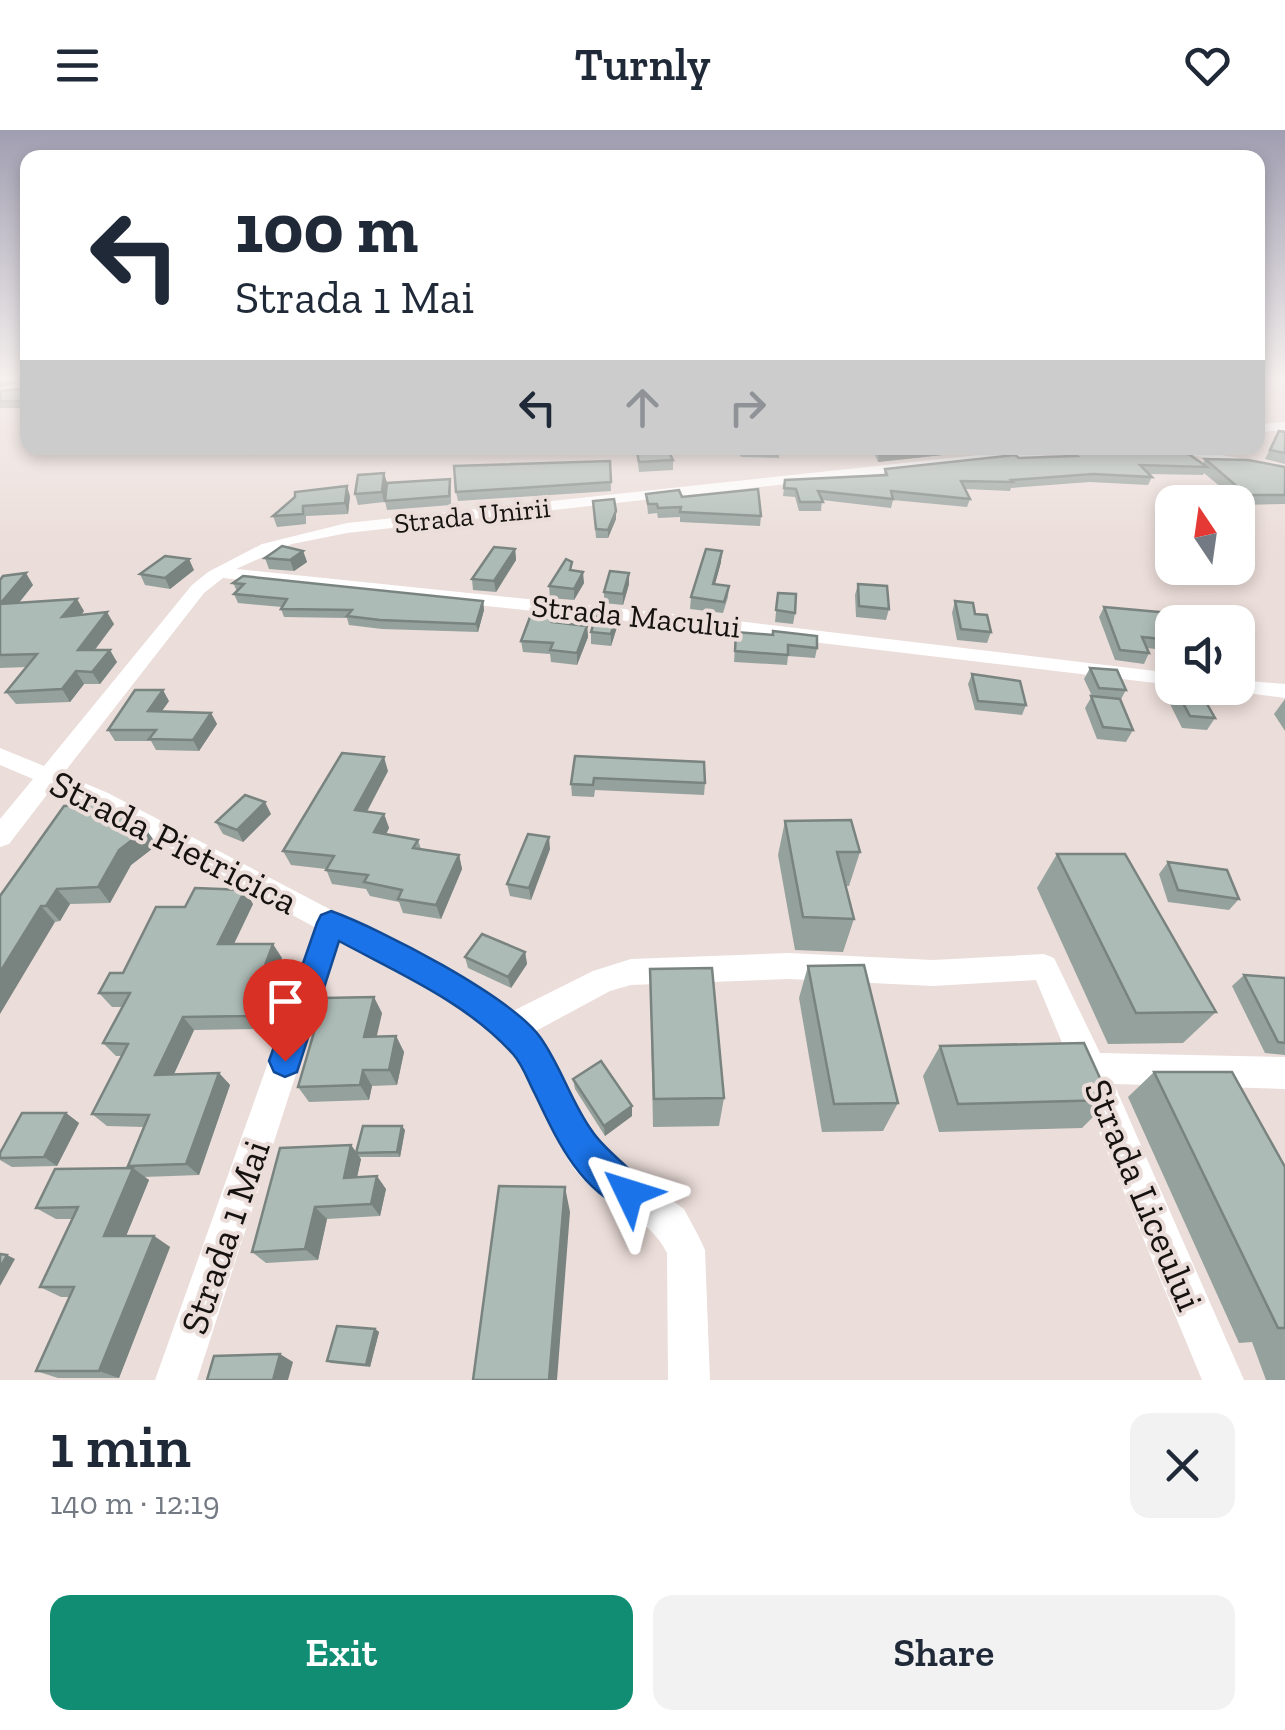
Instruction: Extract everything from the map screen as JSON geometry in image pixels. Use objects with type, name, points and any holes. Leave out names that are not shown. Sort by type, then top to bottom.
[{"type":"street","name":"Strada Unirii","points":[[0,837],[186,604],[219,572],[261,549],[336,530],[1012,455]]},
{"type":"street","points":[[1203,455],[1285,471]]},
{"type":"street","name":"Strada Macului","points":[[219,572],[1155,676]]},
{"type":"street","points":[[1255,687],[1285,690]]},
{"type":"street","name":"Strada Pietricica","points":[[0,756],[100,799],[453,988],[510,1028],[529,1048],[571,1132],[595,1166],[671,1222],[686,1250],[689,1380]]},
{"type":"street","name":"Strada 1 Mai","points":[[176,1380],[331,923]]},
{"type":"street","name":"Strada Liceului","points":[[510,1028],[604,980],[681,968],[789,966],[933,972],[1044,967],[1066,1009],[1222,1380]]},
{"type":"street","points":[[1091,1068],[1285,1073]]},
{"type":"building","points":[[1276,436],[1285,436],[1285,453],[1270,450]]},
{"type":"building","points":[[638,455],[670,455],[673,460],[639,462]]},
{"type":"building","points":[[1015,455],[1190,455],[1207,467],[1140,465],[1152,477],[1093,474],[1013,482],[961,481],[970,499],[891,491],[893,499],[818,491],[823,502],[800,502],[796,489],[784,488],[785,480],[887,475],[885,469]]},
{"type":"building","points":[[1205,459],[1248,460],[1285,467],[1285,495],[1255,495],[1255,485],[1235,485]]},
{"type":"building","points":[[610,461],[611,482],[456,492],[454,466]]},
{"type":"building","points":[[384,473],[382,492],[355,494],[358,475]]},
{"type":"building","points":[[450,479],[449,496],[385,501],[387,483]]},
{"type":"building","points":[[347,486],[345,503],[303,506],[303,514],[273,516],[295,497],[295,492]]},
{"type":"building","points":[[758,489],[761,516],[658,508],[657,504],[648,504],[646,494],[679,490],[682,497]]},
{"type":"building","points":[[614,499],[616,511],[608,530],[596,529],[593,501]]},
{"type":"building","points":[[282,546],[303,551],[290,560],[265,558]]},
{"type":"building","points":[[494,547],[515,549],[494,581],[472,579]]},
{"type":"building","points":[[706,549],[722,551],[713,584],[729,586],[724,602],[691,597]]},
{"type":"building","points":[[165,556],[189,559],[165,578],[140,574]]},
{"type":"building","points":[[566,559],[572,562],[570,570],[583,572],[574,589],[549,586]]},
{"type":"building","points":[[610,571],[629,573],[623,594],[604,592]]},
{"type":"building","points":[[26,573],[0,604],[3,576]]},
{"type":"building","points":[[243,576],[483,601],[476,624],[380,620],[347,616],[352,610],[281,609],[287,599],[234,594],[244,584],[233,583]]},
{"type":"building","points":[[858,584],[887,586],[889,609],[859,606]]},
{"type":"building","points":[[778,593],[796,594],[795,613],[776,610]]},
{"type":"building","points":[[77,599],[62,617],[107,612],[78,650],[110,650],[92,672],[76,671],[62,689],[6,692],[37,654],[0,655],[0,604]]},
{"type":"building","points":[[955,601],[973,603],[975,614],[987,615],[991,632],[961,629]]},
{"type":"building","points":[[539,604],[558,606],[552,622],[587,626],[577,653],[550,650],[553,643],[521,641],[533,609]]},
{"type":"building","points":[[1104,607],[1155,612],[1155,638],[1142,637],[1149,653],[1120,650]]},
{"type":"building","points":[[598,610],[617,612],[611,634],[591,632]]},
{"type":"building","points":[[773,631],[817,636],[817,648],[788,645],[788,655],[735,651],[736,632],[773,635]]},
{"type":"building","points":[[1090,668],[1117,670],[1126,690],[1099,688]]},
{"type":"building","points":[[972,674],[1020,681],[1026,705],[978,701]]},
{"type":"building","points":[[135,690],[163,690],[148,711],[211,713],[193,740],[149,739],[156,730],[108,730]]},
{"type":"building","points":[[1091,696],[1120,699],[1133,730],[1103,727]]},
{"type":"building","points":[[1184,705],[1208,705],[1215,718],[1190,716]]},
{"type":"building","points":[[342,753],[384,757],[355,810],[384,814],[374,832],[418,840],[413,848],[459,855],[436,905],[398,899],[402,890],[364,882],[368,875],[326,870],[334,856],[283,851]]},
{"type":"building","points":[[575,756],[704,762],[705,783],[594,778],[593,785],[571,784]]},
{"type":"building","points":[[245,795],[265,802],[237,830],[216,822]]},
{"type":"building","points":[[101,804],[146,829],[119,850],[98,887],[57,889],[46,906],[41,906],[0,972],[0,896],[64,806]]},
{"type":"building","points":[[851,820],[860,852],[837,852],[854,919],[803,917],[785,821]]},
{"type":"building","points":[[528,834],[549,837],[529,888],[507,884]]},
{"type":"building","points":[[1057,854],[1125,854],[1216,1012],[1136,1013]]},
{"type":"building","points":[[1168,862],[1227,870],[1239,899],[1178,890]]},
{"type":"building","points":[[195,888],[245,890],[218,944],[273,944],[246,1016],[183,1017],[155,1075],[219,1073],[186,1164],[128,1166],[149,1115],[92,1114],[128,1044],[103,1043],[130,993],[99,993],[110,973],[123,973],[156,907],[185,907]]},
{"type":"building","points":[[482,934],[525,952],[508,977],[465,957]]},
{"type":"building","points":[[864,965],[898,1103],[834,1104],[808,966]]},
{"type":"building","points":[[712,968],[724,1098],[654,1099],[650,969]]},
{"type":"building","points":[[1244,975],[1285,978],[1285,1043],[1278,1042]]},
{"type":"building","points":[[374,997],[364,1037],[396,1036],[389,1070],[363,1070],[360,1085],[298,1087],[324,998]]},
{"type":"building","points":[[1084,1043],[1110,1100],[958,1104],[940,1046]]},
{"type":"building","points":[[601,1061],[632,1106],[604,1126],[573,1079]]},
{"type":"building","points":[[1154,1072],[1232,1072],[1285,1167],[1285,1328],[1278,1328]]},
{"type":"building","points":[[22,1113],[66,1113],[44,1157],[0,1158],[0,1153]]},
{"type":"building","points":[[363,1126],[402,1126],[397,1152],[356,1153]]},
{"type":"building","points":[[351,1145],[344,1178],[377,1176],[371,1204],[315,1207],[305,1249],[252,1252],[280,1148]]},
{"type":"building","points":[[133,1168],[104,1236],[154,1236],[99,1371],[36,1371],[74,1287],[40,1287],[78,1207],[36,1208],[55,1169]]},
{"type":"building","points":[[499,1186],[565,1187],[549,1380],[473,1380]]},
{"type":"building","points":[[337,1326],[375,1329],[366,1365],[327,1361]]},
{"type":"building","points":[[280,1354],[273,1380],[207,1380],[214,1356]]},
{"type":"route","points":[[285,1061],[331,923],[453,988],[510,1028],[529,1048],[571,1132],[595,1166],[629,1193]]}]
